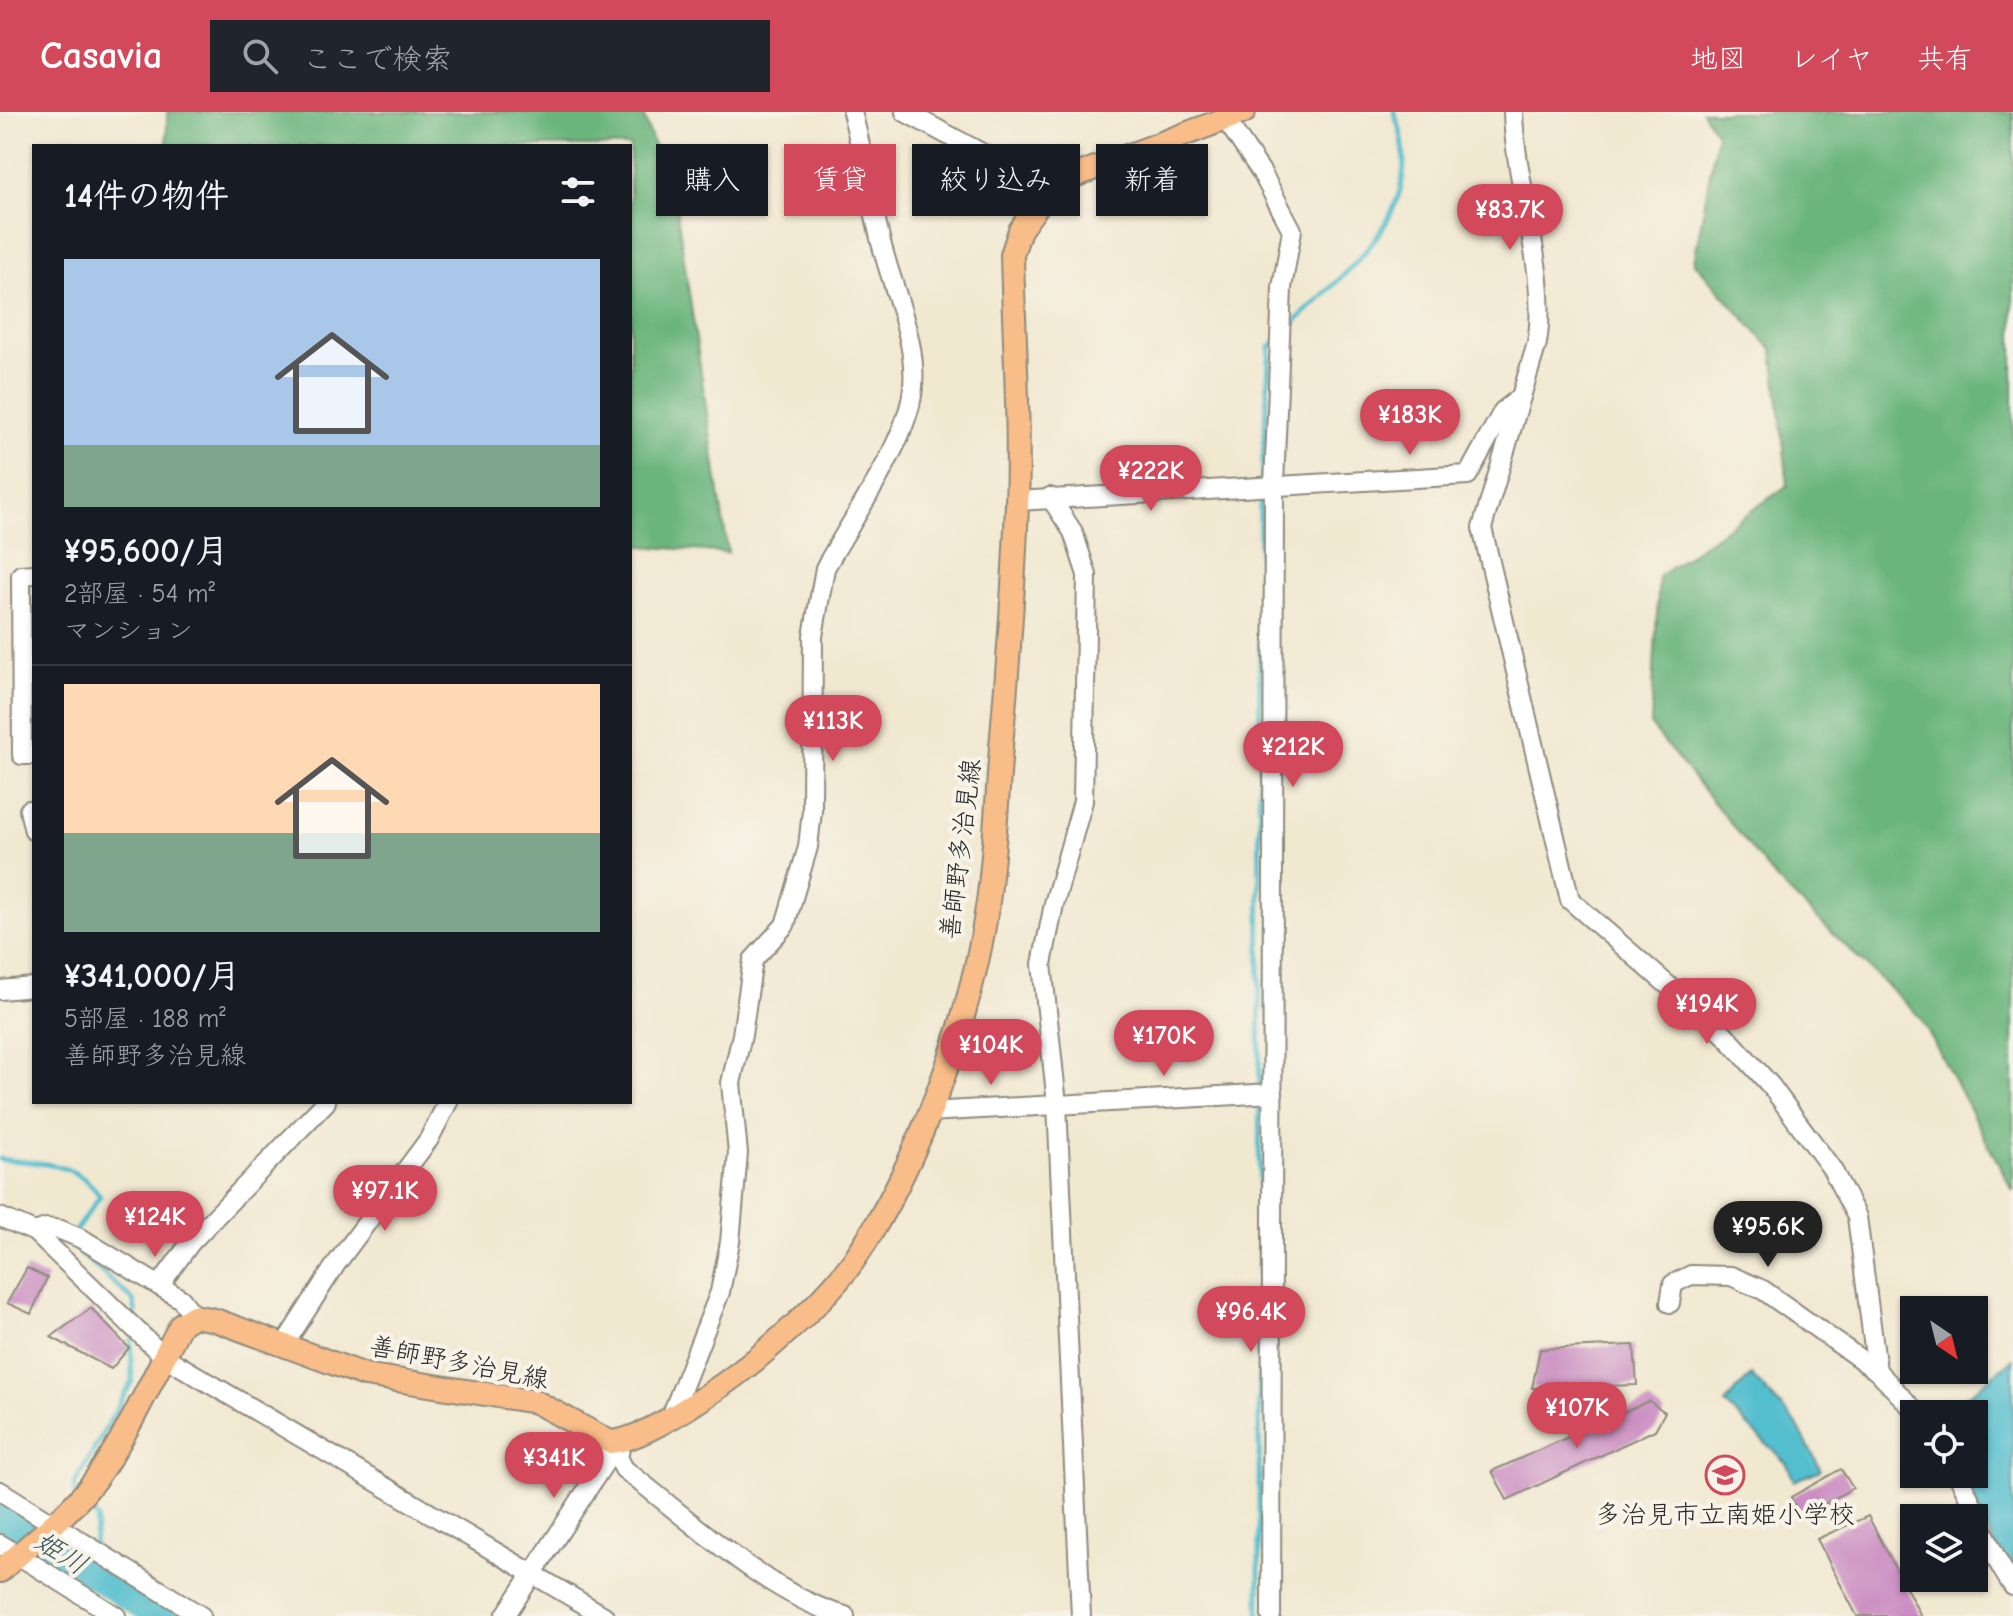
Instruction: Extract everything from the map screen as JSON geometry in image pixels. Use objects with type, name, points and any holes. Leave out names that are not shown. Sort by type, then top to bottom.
[{"type":"main road","name":"善師野多治見線","points":[[1080,174],[1219,118]]},
{"type":"main road","name":"善師野多治見線","points":[[194,1316],[365,1375],[536,1402],[616,1442],[640,1437],[672,1414],[724,1385],[780,1339],[852,1263],[893,1199],[928,1112],[963,1014],[988,903],[1017,501],[1012,255],[1020,230],[1030,216]]},
{"type":"main road","points":[[10,1555],[51,1528],[92,1483],[119,1443],[181,1324],[194,1316]]},
{"type":"street","points":[[672,1414],[720,1292],[730,1242],[738,1153],[731,1083],[753,960],[785,925],[808,847],[812,811],[813,636],[819,589],[825,568],[901,436],[911,402],[914,374],[852,112]]},
{"type":"street","points":[[905,112],[965,144]]},
{"type":"street","points":[[1513,112],[1515,146],[1542,313],[1482,528],[1570,900],[1724,1034],[1771,1086],[1832,1169],[1857,1217],[1877,1371]]},
{"type":"street","points":[[1219,118],[1262,173],[1292,230],[1282,288],[1273,485],[1271,1616]]},
{"type":"street","points":[[1017,501],[1468,475],[1503,411],[1521,397]]},
{"type":"street","points":[[1050,497],[1073,532],[1087,575],[1083,801],[1054,904],[1042,964],[1057,1104],[1081,1616]]},
{"type":"street","points":[[32,574],[21,575],[22,755],[32,755]]},
{"type":"street","points":[[0,990],[32,987]]},
{"type":"street","points":[[928,1112],[1273,1093]]},
{"type":"street","points":[[284,1345],[336,1264],[429,1139],[447,1104]]},
{"type":"street","points":[[159,1286],[191,1242],[319,1105]]},
{"type":"street","points":[[0,1217],[35,1232],[163,1356],[604,1616]]},
{"type":"street","points":[[35,1232],[46,1228],[61,1230],[82,1239],[181,1299],[194,1316]]},
{"type":"street","points":[[1670,1303],[1673,1284],[1691,1275],[1731,1276],[1763,1290],[1877,1371],[1905,1400]]},
{"type":"street","points":[[505,1616],[616,1442]]},
{"type":"street","points":[[616,1442],[624,1469],[765,1577],[799,1599],[845,1616]]},
{"type":"street","points":[[1965,1488],[1993,1555],[2013,1586]]},
{"type":"street","points":[[0,1491],[51,1528],[201,1616]]},
{"type":"street","points":[[10,1555],[116,1616]]},
{"type":"green space","points":[[167,112],[642,112],[656,151],[656,216],[677,216],[728,553],[632,545],[632,144],[167,144]]},
{"type":"green space","points":[[1702,112],[2013,112],[2013,1191],[1921,1018],[1776,879],[1651,726],[1659,576],[1788,485],[1773,351],[1694,262],[1717,134]]},
{"type":"water","points":[[2013,1359],[2013,1586],[1988,1531],[1988,1504],[1976,1504],[1968,1488],[1988,1488],[1988,1400],[1962,1400],[1982,1384],[1988,1384],[1988,1379]]},
{"type":"water","points":[[1751,1375],[1796,1423],[1821,1470],[1794,1481],[1787,1464],[1725,1403]]},
{"type":"building","points":[[27,1268],[47,1278],[31,1314],[7,1303]]},
{"type":"building","points":[[91,1308],[129,1348],[111,1369],[51,1337]]},
{"type":"building","points":[[1634,1345],[1637,1385],[1532,1388],[1540,1349]]},
{"type":"building","points":[[1649,1401],[1665,1412],[1655,1430],[1507,1500],[1492,1471]]},
{"type":"building","points":[[1841,1469],[1853,1488],[1801,1517],[1791,1497]]},
{"type":"building","points":[[1868,1516],[1900,1576],[1900,1592],[1908,1592],[1921,1616],[1857,1616],[1817,1539]]},
{"type":"waterway","points":[[1287,330],[1358,260],[1394,208],[1403,179],[1403,147],[1394,112]]},
{"type":"waterway","points":[[1259,1616],[1260,508],[1270,347],[1275,343]]},
{"type":"waterway","points":[[0,1159],[56,1166],[90,1184],[100,1196],[76,1230]]},
{"type":"waterway","points":[[71,1239],[69,1243],[133,1300],[136,1312]]},
{"type":"waterway","points":[[74,1493],[76,1482],[132,1381],[131,1340]]},
{"type":"waterway","points":[[83,1503],[97,1518],[94,1544]]},
{"type":"waterway","name":"姫川","points":[[0,1515],[163,1616]]},
{"type":"waterway","points":[[74,1564],[87,1551]]},
{"type":"place","name":"多治見市立南姫小学校","points":[[1725,1475]]}]
